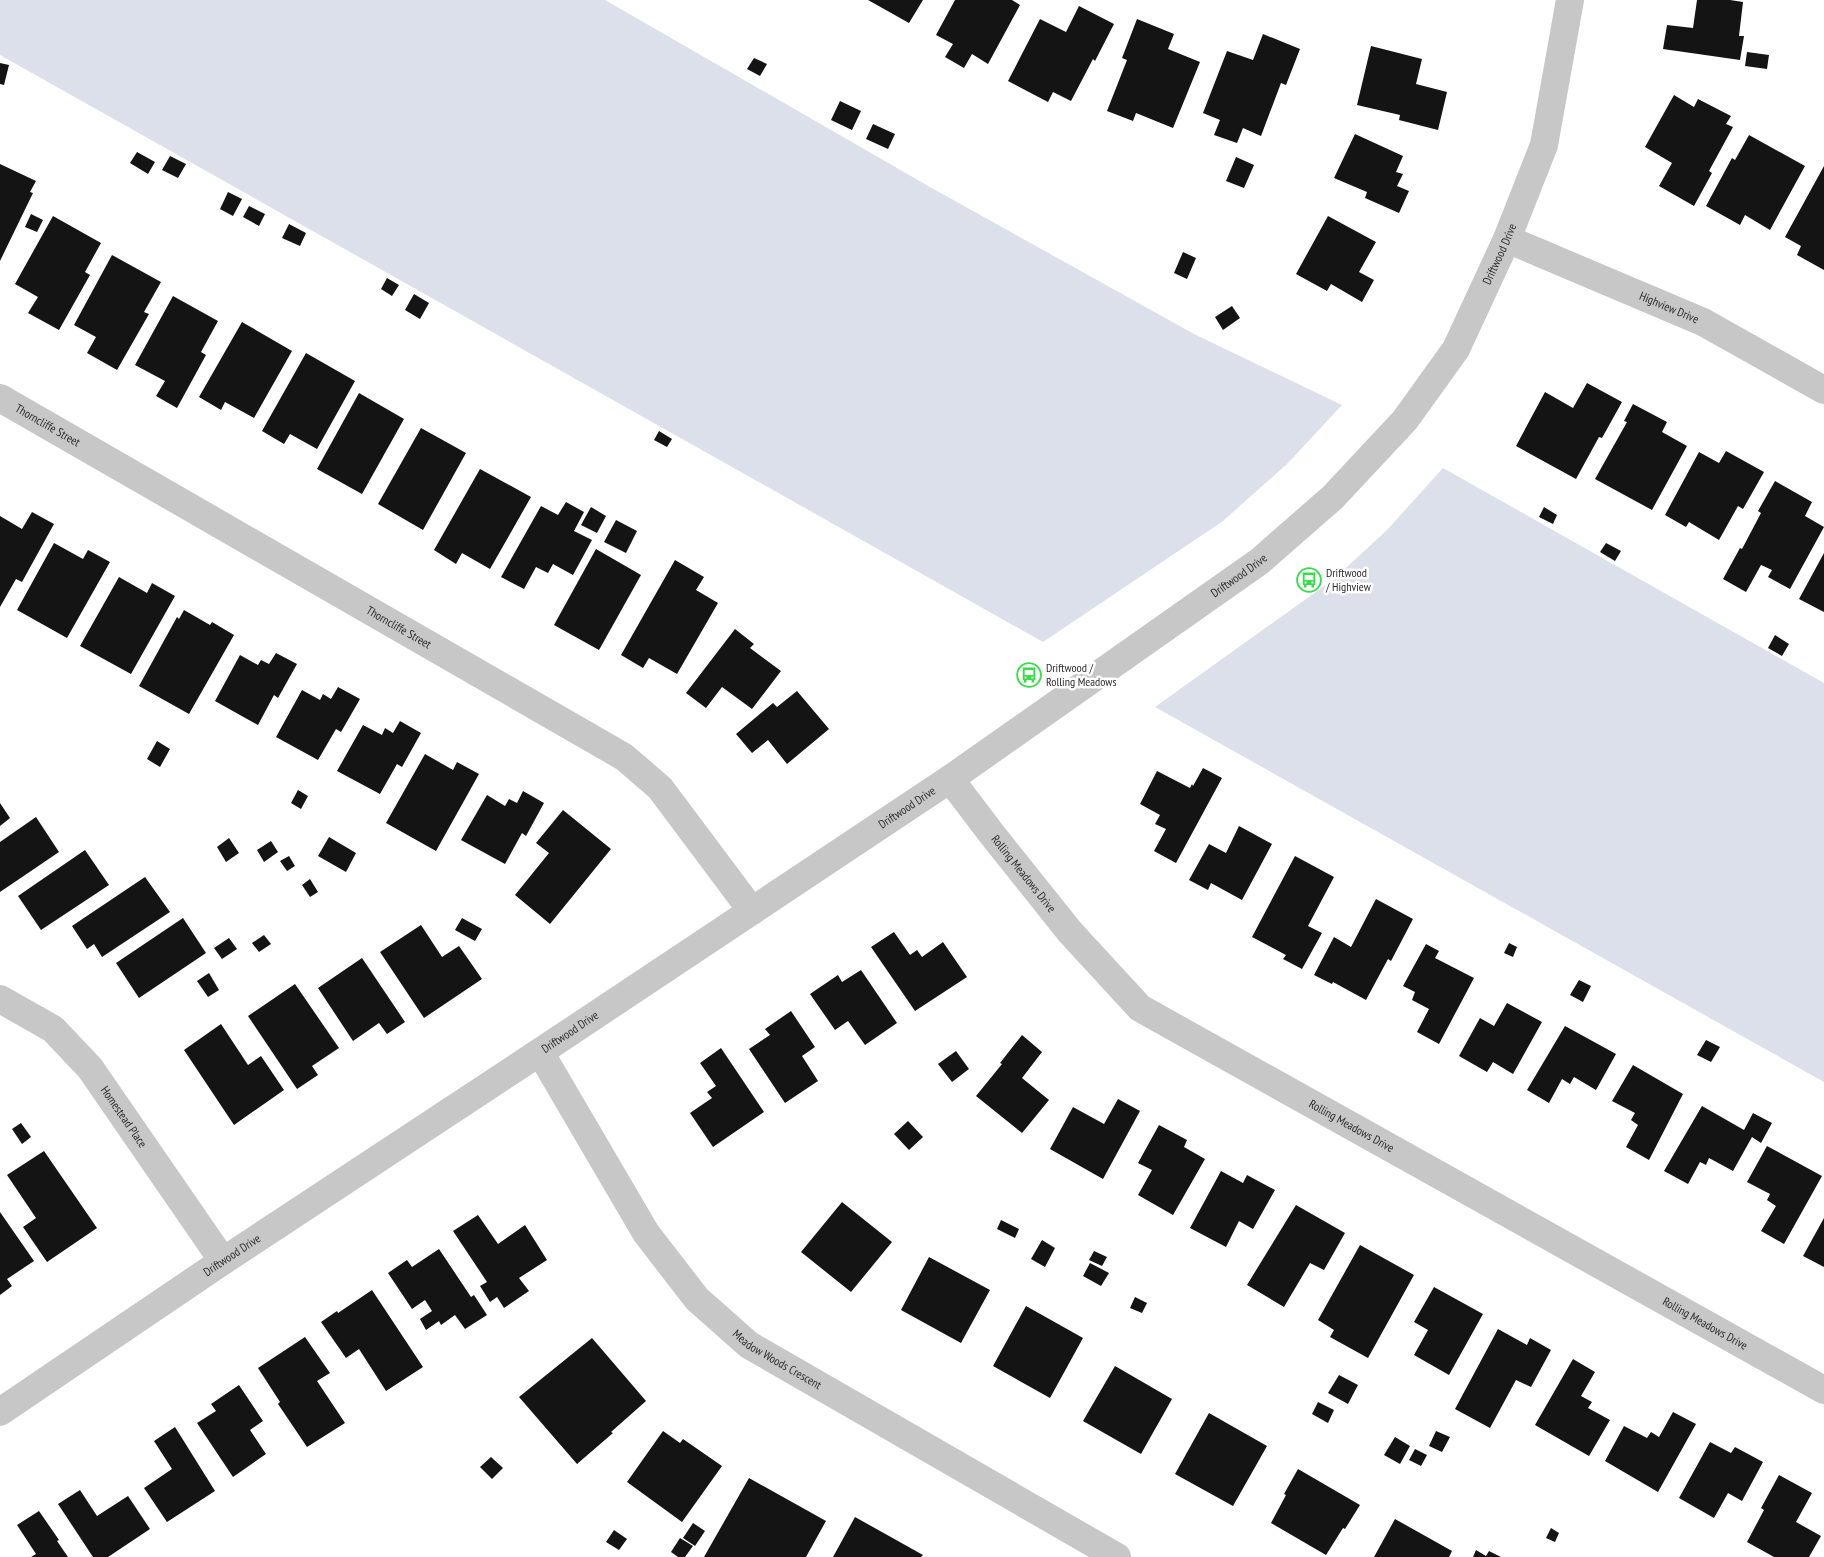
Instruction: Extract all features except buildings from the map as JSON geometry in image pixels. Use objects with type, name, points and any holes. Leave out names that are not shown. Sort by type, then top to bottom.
[{"type":"street","name":"Driftwood Drive","points":[[0,1412],[223,1261],[950,779],[1260,562],[1333,497],[1405,420],[1456,350],[1507,238],[1544,145],[1570,0]]},
{"type":"street","name":"Highview Drive","points":[[1507,238],[1703,322],[1824,390]]},
{"type":"street","name":"Thorncliffe Street","points":[[0,398],[624,757],[660,788],[752,911]]},
{"type":"street","name":"Rolling Meadows Drive","points":[[950,779],[1070,932],[1140,1008],[1824,1390]]},
{"type":"street","name":"Homestead Place","points":[[0,999],[53,1029],[90,1068],[223,1261]]},
{"type":"street","name":"Meadow Woods Crescent","points":[[540,1052],[646,1233],[698,1300],[749,1345],[1118,1557]]},
{"type":"shaded area","points":[[0,0],[605,0],[930,187],[1194,334],[1342,405],[1287,464],[1223,521],[1043,642],[0,55]]},
{"type":"shaded area","points":[[1443,468],[1824,683],[1824,1082],[1155,707],[1334,579],[1387,530]]},
{"type":"place","name":"Driftwood / Highview","points":[[1309,580]]},
{"type":"place","name":"Driftwood / Rolling Meadows","points":[[1029,675]]}]
